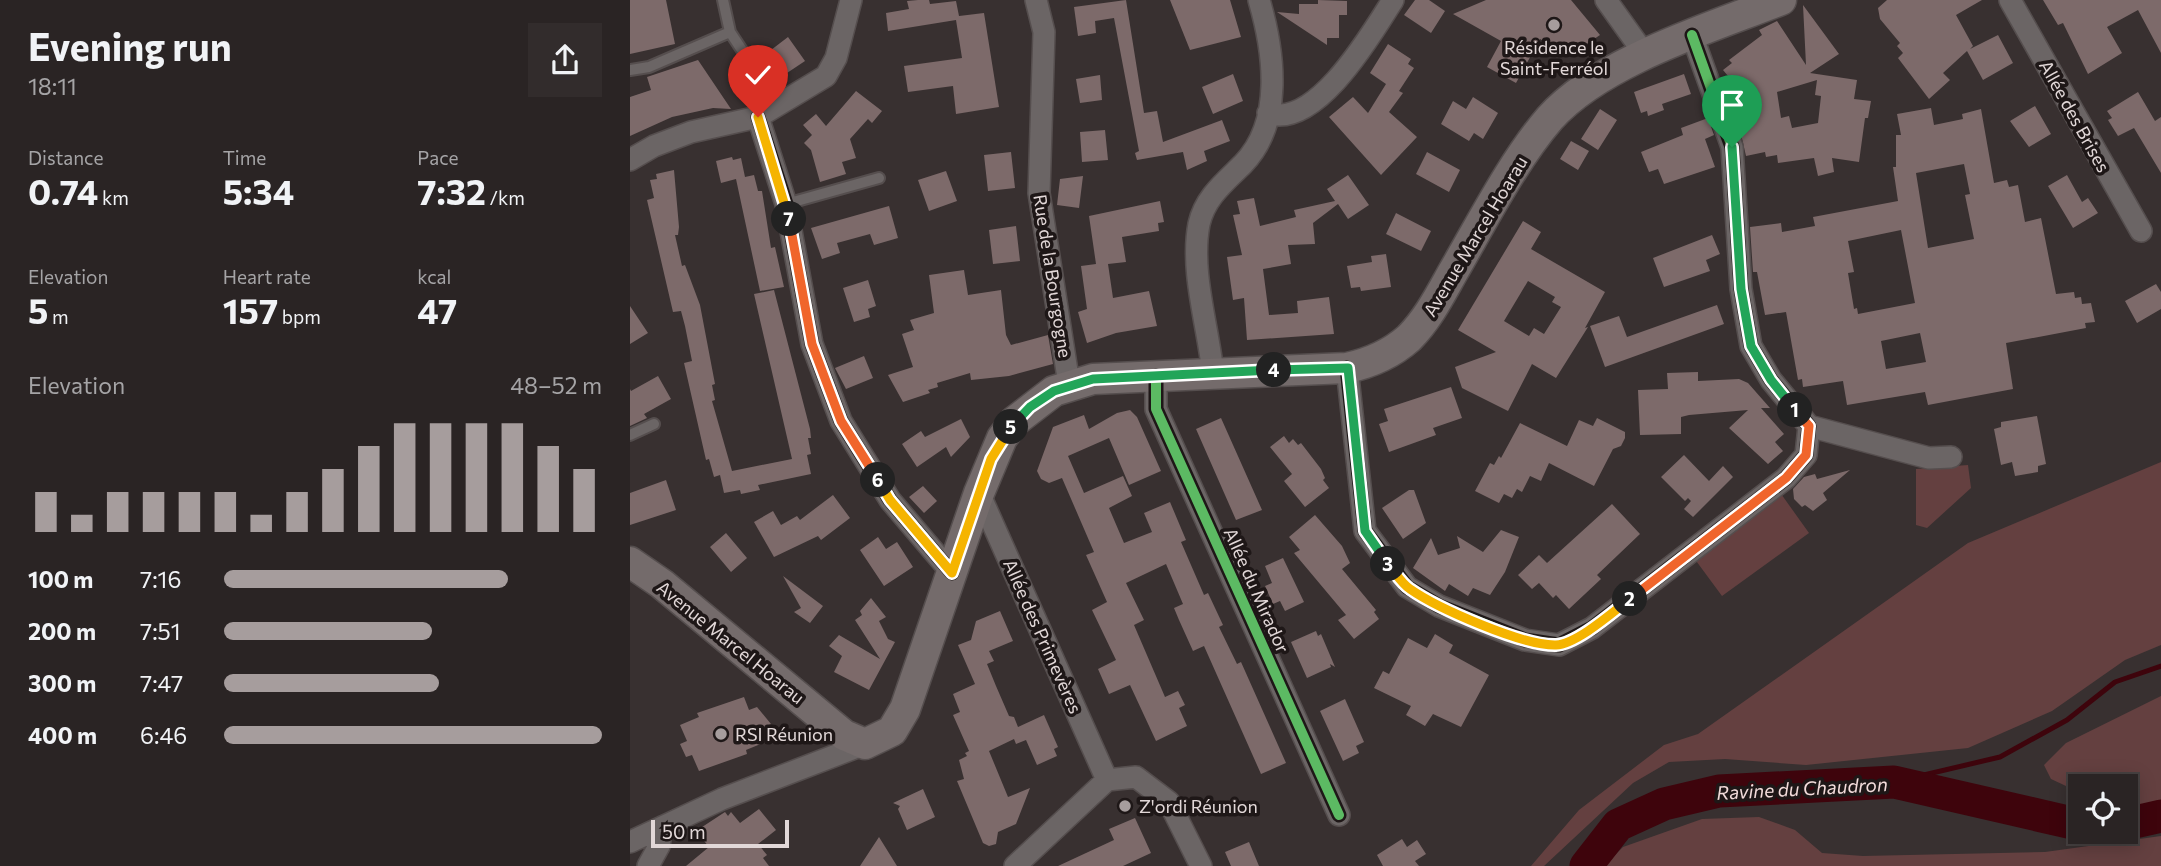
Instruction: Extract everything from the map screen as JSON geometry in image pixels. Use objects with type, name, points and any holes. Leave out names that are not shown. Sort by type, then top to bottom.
[{"type":"main road","name":"Avenue Marcel Hoarau","points":[[630,562],[662,584],[844,735],[865,744],[892,731],[905,709],[996,449],[1015,421],[1054,391],[1069,384],[1101,378],[1348,368],[1369,363],[1390,352],[1419,327],[1525,153],[1550,118],[1597,79],[1692,35],[1782,0]]},
{"type":"street","points":[[630,160],[654,146],[691,132],[758,117],[826,76],[836,58],[851,0]]},
{"type":"street","name":"Rue de la Bourgogne","points":[[1037,0],[1044,32],[1039,193],[1069,384]]},
{"type":"street","points":[[1213,373],[1198,258],[1199,223],[1219,186],[1245,161],[1260,136],[1268,113],[1272,55],[1259,0]]},
{"type":"street","points":[[1268,113],[1275,116],[1293,111],[1329,90],[1393,0]]},
{"type":"street","points":[[1606,0],[1646,56]]},
{"type":"street","name":"Allée des Brises","points":[[2010,0],[2141,231]]},
{"type":"street","points":[[1692,35],[1732,147],[1741,289],[1751,346],[1771,380],[1809,426],[1929,458],[1951,457]]},
{"type":"street","points":[[758,117],[786,204],[812,344],[841,421],[890,500],[952,573]]},
{"type":"street","points":[[1348,368],[1365,531],[1385,560],[1407,587],[1439,606],[1525,640],[1559,645],[1592,628],[1786,478],[1806,455],[1809,426]]},
{"type":"street","name":"Allée du Mirador","points":[[1156,376],[1156,409],[1339,816]]},
{"type":"street","name":"Allée des Primevères","points":[[979,493],[1107,780]]},
{"type":"street","points":[[630,842],[722,799],[865,744]]},
{"type":"street","points":[[1015,866],[1107,780],[1136,778],[1169,802],[1201,866]]},
{"type":"street","points":[[648,866],[659,846],[662,827]]},
{"type":"lane","points":[[723,0],[730,32],[779,106]]},
{"type":"lane","points":[[630,70],[649,67],[730,32]]},
{"type":"lane","points":[[786,204],[879,178]]},
{"type":"lane","points":[[630,435],[654,424]]},
{"type":"shaded area","points":[[2161,462],[2161,645],[2125,660],[2052,711],[1968,748],[1806,765],[1725,759],[1669,762],[1633,783],[1544,866],[1531,866],[1579,810],[1664,745],[1698,734],[1968,543]]},
{"type":"shaded area","points":[[1968,465],[1971,488],[1927,528],[1916,525],[1916,469]]},
{"type":"shaded area","points":[[1779,491],[1809,533],[1722,596],[1691,554]]},
{"type":"shaded area","points":[[2161,696],[2161,806],[2138,808],[2138,774],[2068,774],[2068,787],[2051,779],[2044,765],[2066,743]]},
{"type":"shaded area","points":[[1759,817],[1795,830],[1822,853],[1863,856],[2045,852],[2103,844],[2138,844],[2138,839],[2161,836],[2161,866],[1604,866],[1623,847],[1702,819]]},
{"type":"building","points":[[630,0],[666,0],[675,44],[630,54]]},
{"type":"building","points":[[929,0],[930,4],[956,1],[959,16],[984,13],[999,107],[956,114],[953,86],[908,92],[904,66],[962,58],[956,20],[888,31],[886,13],[909,9],[907,1]]},
{"type":"building","points":[[1126,0],[1144,113],[1157,111],[1163,142],[1222,120],[1230,141],[1204,151],[1207,161],[1187,170],[1183,152],[1137,160],[1135,153],[1139,151],[1114,18],[1095,21],[1096,33],[1078,36],[1074,7]]},
{"type":"building","points":[[1170,0],[1230,0],[1241,37],[1190,50]]},
{"type":"building","points":[[1318,0],[1347,1],[1347,15],[1339,15],[1339,38],[1327,38],[1327,45],[1277,12],[1299,14],[1299,4],[1318,4]]},
{"type":"building","points":[[1415,0],[1429,0],[1445,11],[1431,33],[1404,15]]},
{"type":"building","points":[[1486,0],[1571,0],[1600,35],[1569,56],[1540,39],[1516,83],[1487,67],[1501,41],[1453,14]]},
{"type":"building","points":[[1887,0],[1982,0],[1956,15],[1973,46],[1970,49],[1998,35],[2013,63],[1983,80],[1967,51],[1943,73],[1950,80],[1929,99],[1898,58],[1903,53],[1897,46],[1900,43],[1880,19],[1878,8]]},
{"type":"building","points":[[2043,0],[2161,0],[2161,53],[2138,10],[2107,27],[2122,53],[2088,74],[2063,23],[2058,25]]},
{"type":"building","points":[[1803,5],[1839,54],[1810,73],[1857,80],[1854,99],[1871,101],[1868,118],[1865,118],[1859,162],[1832,158],[1834,172],[1818,176],[1814,158],[1778,163],[1777,155],[1766,157],[1765,152],[1746,156],[1735,108],[1753,106],[1723,70],[1732,63],[1729,60],[1762,35],[1759,30],[1777,21],[1806,65]],"holes":[[[1817,80],[1815,95],[1821,96],[1818,123],[1792,128],[1789,116],[1781,118],[1777,92]]]},
{"type":"building","points":[[788,37],[805,61],[787,73],[771,50]]},
{"type":"building","points":[[1388,44],[1411,59],[1408,64],[1414,68],[1399,91],[1403,93],[1389,112],[1417,137],[1381,175],[1329,117],[1353,97],[1368,113],[1386,84],[1370,73]]},
{"type":"building","points":[[698,60],[731,109],[713,108],[672,117],[630,136],[630,97],[651,90],[647,77]]},
{"type":"building","points":[[1233,74],[1243,101],[1213,114],[1202,87]]},
{"type":"building","points":[[1684,74],[1691,94],[1662,104],[1664,110],[1648,116],[1647,111],[1641,113],[1634,92]]},
{"type":"building","points":[[1100,75],[1102,100],[1080,103],[1076,79]]},
{"type":"building","points":[[856,91],[882,111],[872,123],[868,119],[850,139],[856,158],[842,162],[846,174],[820,182],[811,150],[804,143],[812,135],[803,125],[816,114],[826,126]]},
{"type":"building","points":[[2138,92],[2155,121],[2161,117],[2161,173],[2134,128],[2118,136],[2108,120],[2112,118],[2107,111]]},
{"type":"building","points":[[1473,97],[1498,113],[1483,139],[1474,133],[1469,141],[1441,124],[1453,101],[1466,109]]},
{"type":"building","points":[[2035,106],[2051,134],[2029,147],[2010,121]]},
{"type":"building","points":[[1931,108],[1934,125],[1963,119],[1962,114],[1981,109],[1994,183],[2007,180],[2009,187],[2018,185],[2025,222],[2041,218],[2056,294],[2074,292],[2075,298],[2081,297],[2082,304],[2091,303],[2095,322],[2085,323],[2086,328],[2006,343],[2013,389],[1928,405],[1925,392],[1847,405],[1843,381],[1803,387],[1802,379],[1798,380],[1786,312],[1765,315],[1757,272],[1753,272],[1750,227],[1781,223],[1782,232],[1815,226],[1813,217],[1898,201],[1893,167],[1896,167],[1896,135],[1901,135],[1897,114]],"holes":[[[1964,164],[1970,194],[1965,195],[1974,239],[1928,248],[1916,173]],[[1901,230],[1915,303],[1858,314],[1857,308],[1854,309],[1848,273],[1854,272],[1848,241]],[[1920,333],[1926,362],[1886,369],[1881,341]]]},
{"type":"building","points":[[1600,109],[1617,120],[1598,150],[1581,139]]},
{"type":"building","points":[[1708,118],[1714,135],[1705,139],[1715,167],[1664,184],[1658,169],[1649,172],[1641,152],[1683,135],[1681,128]]},
{"type":"building","points":[[1105,130],[1108,160],[1082,162],[1080,132]]},
{"type":"building","points":[[1571,141],[1589,151],[1578,170],[1560,159]]},
{"type":"building","points":[[1011,152],[1015,188],[988,191],[984,155]]},
{"type":"building","points":[[1427,152],[1460,170],[1449,192],[1416,174]]},
{"type":"building","points":[[732,157],[733,160],[741,158],[745,177],[754,175],[758,191],[762,191],[771,248],[775,247],[784,287],[760,291],[736,179],[721,183],[716,161]]},
{"type":"building","points":[[674,170],[679,227],[678,235],[675,235],[682,266],[685,265],[700,305],[715,384],[712,385],[715,400],[712,401],[732,471],[792,459],[754,294],[774,290],[810,429],[811,438],[808,438],[811,454],[807,455],[811,474],[758,485],[760,490],[741,494],[740,490],[724,493],[720,475],[714,477],[709,459],[706,460],[684,363],[692,361],[685,326],[681,311],[673,312],[647,200],[654,198],[650,180],[657,179],[656,174]]},
{"type":"building","points":[[946,171],[957,201],[929,211],[918,180]]},
{"type":"building","points":[[1348,175],[1369,205],[1348,219],[1338,204],[1313,223],[1315,244],[1288,245],[1291,264],[1263,269],[1269,315],[1298,313],[1297,301],[1329,297],[1334,334],[1247,340],[1244,298],[1233,300],[1227,257],[1242,255],[1233,215],[1240,214],[1237,201],[1254,198],[1260,226],[1296,217],[1294,210],[1335,201],[1327,189]]},
{"type":"building","points":[[2067,175],[2082,202],[2088,198],[2098,213],[2073,228],[2048,186]]},
{"type":"building","points":[[1083,176],[1079,208],[1057,205],[1060,179]]},
{"type":"building","points":[[1160,201],[1164,222],[1158,223],[1159,231],[1122,237],[1126,262],[1108,264],[1113,298],[1149,291],[1157,326],[1116,333],[1087,343],[1078,312],[1087,309],[1081,266],[1096,264],[1089,216]]},
{"type":"building","points":[[889,206],[898,238],[874,245],[870,234],[837,243],[840,253],[822,259],[811,228]]},
{"type":"building","points":[[1396,213],[1431,231],[1421,251],[1386,234]]},
{"type":"building","points":[[1523,221],[1541,232],[1531,249],[1605,292],[1585,328],[1588,327],[1556,378],[1532,364],[1508,411],[1462,388],[1455,367],[1496,352],[1458,330]],"holes":[[[1528,281],[1555,297],[1552,302],[1561,307],[1544,334],[1534,328],[1529,336],[1504,321]]]},
{"type":"building","points":[[1016,226],[1020,261],[993,264],[989,230]]},
{"type":"building","points":[[1712,235],[1720,254],[1706,260],[1710,271],[1664,287],[1653,258]]},
{"type":"building","points":[[1386,254],[1391,287],[1361,291],[1360,287],[1351,288],[1347,266],[1372,262],[1371,256]]},
{"type":"building","points":[[964,270],[968,295],[1001,290],[1006,335],[1011,345],[1048,335],[1053,364],[1009,376],[971,380],[970,373],[937,383],[938,387],[928,390],[930,393],[903,402],[888,375],[913,367],[902,334],[914,330],[910,320],[934,313],[929,275]]},
{"type":"building","points":[[868,280],[876,306],[868,309],[870,317],[854,322],[843,288]]},
{"type":"building","points":[[2156,284],[2161,292],[2161,309],[2137,323],[2125,301]]},
{"type":"building","points":[[1717,305],[1724,324],[1605,367],[1590,326],[1619,316],[1627,337]]},
{"type":"building","points":[[630,306],[648,333],[630,344]]},
{"type":"building","points":[[864,356],[873,378],[846,389],[835,368]]},
{"type":"building","points":[[1698,372],[1698,381],[1739,379],[1748,383],[1770,408],[1761,408],[1784,434],[1775,442],[1783,451],[1768,464],[1729,428],[1748,410],[1689,415],[1681,417],[1681,434],[1640,435],[1638,390],[1668,389],[1667,373]]},
{"type":"building","points":[[658,376],[671,399],[644,414],[647,418],[630,426],[630,389],[631,391]]},
{"type":"building","points":[[1451,387],[1462,418],[1433,428],[1436,435],[1389,452],[1379,424],[1388,421],[1384,409]]},
{"type":"building","points":[[1130,410],[1137,417],[1161,471],[1129,485],[1109,438],[1068,456],[1084,493],[1123,476],[1132,496],[1109,508],[1124,543],[1152,532],[1144,513],[1170,502],[1186,540],[1181,542],[1204,595],[1208,593],[1223,625],[1219,627],[1237,664],[1241,662],[1286,763],[1261,774],[1204,646],[1193,651],[1174,608],[1183,604],[1166,564],[1126,583],[1144,620],[1134,625],[1165,697],[1178,691],[1185,705],[1179,708],[1187,726],[1156,741],[1130,685],[1109,694],[1098,669],[1116,660],[1092,610],[1107,602],[1086,555],[1094,552],[1062,478],[1049,483],[1041,479],[1037,471],[1053,427],[1084,415],[1089,429],[1117,413]]},
{"type":"building","points":[[2037,416],[2046,464],[2038,466],[2038,472],[2015,476],[2012,462],[2001,465],[1994,429],[2001,427],[2001,422]]},
{"type":"building","points":[[1221,418],[1262,510],[1236,520],[1196,429]]},
{"type":"building","points":[[1597,418],[1625,432],[1625,438],[1621,446],[1613,449],[1594,486],[1549,463],[1541,481],[1530,476],[1522,492],[1517,489],[1512,498],[1504,494],[1499,503],[1475,491],[1490,463],[1494,465],[1499,456],[1501,458],[1520,423],[1567,446],[1579,420],[1593,426]]},
{"type":"building","points":[[961,419],[970,437],[951,457],[946,447],[917,467],[902,444],[921,431],[925,437]]},
{"type":"building","points":[[1284,436],[1289,443],[1293,439],[1298,445],[1301,443],[1321,469],[1325,478],[1323,480],[1329,488],[1305,507],[1284,481],[1292,474],[1270,447]]},
{"type":"building","points":[[1684,455],[1709,481],[1723,466],[1733,477],[1693,517],[1684,509],[1691,501],[1688,498],[1685,501],[1661,477]]},
{"type":"building","points":[[1850,470],[1823,493],[1827,500],[1813,511],[1805,505],[1802,507],[1794,499],[1793,489],[1804,477],[1815,474],[1817,479]]},
{"type":"building","points":[[666,480],[676,510],[630,525],[630,493]]},
{"type":"building","points":[[923,486],[937,501],[924,513],[909,497]]},
{"type":"building","points":[[1409,490],[1414,490],[1426,523],[1403,539],[1382,508]]},
{"type":"building","points":[[833,495],[850,518],[821,540],[818,536],[774,557],[754,522],[773,511],[781,525],[797,516],[800,520]]},
{"type":"building","points":[[1612,504],[1640,534],[1597,575],[1601,579],[1569,609],[1556,595],[1553,598],[1539,583],[1532,589],[1518,575],[1539,555],[1547,563]]},
{"type":"building","points":[[1315,515],[1342,546],[1350,563],[1342,569],[1376,610],[1374,612],[1379,619],[1354,639],[1338,620],[1346,615],[1294,553],[1300,550],[1289,537]]},
{"type":"building","points":[[1501,530],[1519,537],[1505,572],[1490,595],[1473,588],[1468,596],[1449,584],[1445,591],[1413,568],[1431,538],[1438,555],[1460,548],[1457,536],[1483,552]]},
{"type":"building","points":[[726,533],[747,558],[731,572],[710,547]]},
{"type":"building","points":[[878,537],[886,549],[897,542],[913,567],[884,586],[860,550]]},
{"type":"building","points":[[1283,558],[1304,602],[1285,611],[1280,601],[1273,604],[1265,586],[1272,583],[1265,566]]},
{"type":"building","points":[[783,576],[823,606],[810,623],[794,612],[801,608]]},
{"type":"building","points":[[871,598],[886,617],[879,621],[888,639],[895,642],[869,690],[834,672],[842,656],[829,646],[839,635],[880,659],[855,620],[862,615],[860,611]]},
{"type":"building","points":[[1000,611],[1013,641],[989,651],[994,661],[987,664],[996,686],[1009,716],[1014,717],[1018,727],[1044,715],[1058,747],[1054,749],[1057,756],[1037,765],[1026,740],[1016,744],[1014,739],[989,751],[1008,797],[1030,788],[1016,824],[998,832],[996,844],[989,846],[983,843],[957,781],[964,779],[959,760],[967,756],[965,753],[969,751],[953,715],[960,712],[953,694],[975,684],[958,645],[971,640],[976,621]]},
{"type":"building","points":[[1316,631],[1318,636],[1321,634],[1335,667],[1330,664],[1331,667],[1307,678],[1291,642]]},
{"type":"building","points":[[1435,634],[1453,645],[1449,653],[1489,675],[1461,727],[1433,714],[1425,726],[1406,715],[1411,706],[1374,688],[1383,671],[1389,674],[1408,638],[1427,648]]},
{"type":"building","name":"RSI Réunion","points":[[744,697],[749,710],[757,707],[771,724],[758,730],[763,743],[746,750],[747,754],[699,771],[692,755],[686,757],[680,744],[687,741],[680,725],[699,717],[697,713]]},
{"type":"building","points":[[1345,699],[1364,742],[1356,746],[1359,753],[1343,761],[1320,711]]},
{"type":"building","points":[[923,789],[935,817],[907,830],[898,809],[900,806],[893,803]]},
{"type":"building","points":[[759,809],[776,830],[758,844],[767,855],[763,858],[769,866],[686,866],[709,847],[696,831],[725,812],[728,816],[731,812],[740,823]]},
{"type":"building","points":[[1135,818],[1151,853],[1123,866],[1058,866],[1114,840],[1109,829]]},
{"type":"building","points":[[879,837],[897,866],[860,866]]},
{"type":"building","points":[[1402,839],[1407,847],[1417,840],[1426,854],[1415,861],[1419,866],[1383,866],[1377,855]]},
{"type":"building","points":[[1249,842],[1259,866],[1231,866],[1225,852]]},
{"type":"waterway","points":[[1894,782],[2000,757],[2067,720],[2115,682],[2161,666]]},
{"type":"waterway","name":"Ravine du Chaudron","points":[[1586,866],[1618,825],[1664,804],[1719,791],[1894,782],[2068,822]]},
{"type":"waterway","name":"Ravine du Chaudron","points":[[2138,821],[2161,816]]},
{"type":"cycle path","points":[[1347,368],[1365,531],[1407,587],[1439,606],[1525,640],[1559,645],[1592,628],[1786,478],[1806,455],[1809,426],[1771,380],[1751,346],[1741,289],[1732,147],[1692,35]]},
{"type":"cycle path","points":[[758,117],[786,204],[812,344],[841,421],[890,500],[952,573]]},
{"type":"cycle path","points":[[1156,376],[1156,409],[1339,815]]},
{"type":"place","name":"Résidence le Saint-Ferréol","points":[[1554,25]]},
{"type":"place","name":"RSI Réunion","points":[[721,734]]},
{"type":"place","name":"Z'ordi Réunion","points":[[1125,806]]},
{"type":"route","points":[[758,117],[786,204],[812,344],[841,421],[890,500],[952,573],[991,459],[1002,438],[1030,407],[1054,391],[1069,384],[1093,379],[1348,368],[1365,531],[1385,560],[1407,587],[1439,606],[1525,640],[1559,645],[1592,628],[1786,478],[1806,455],[1809,426],[1771,380],[1751,346],[1741,289],[1732,147]]}]
